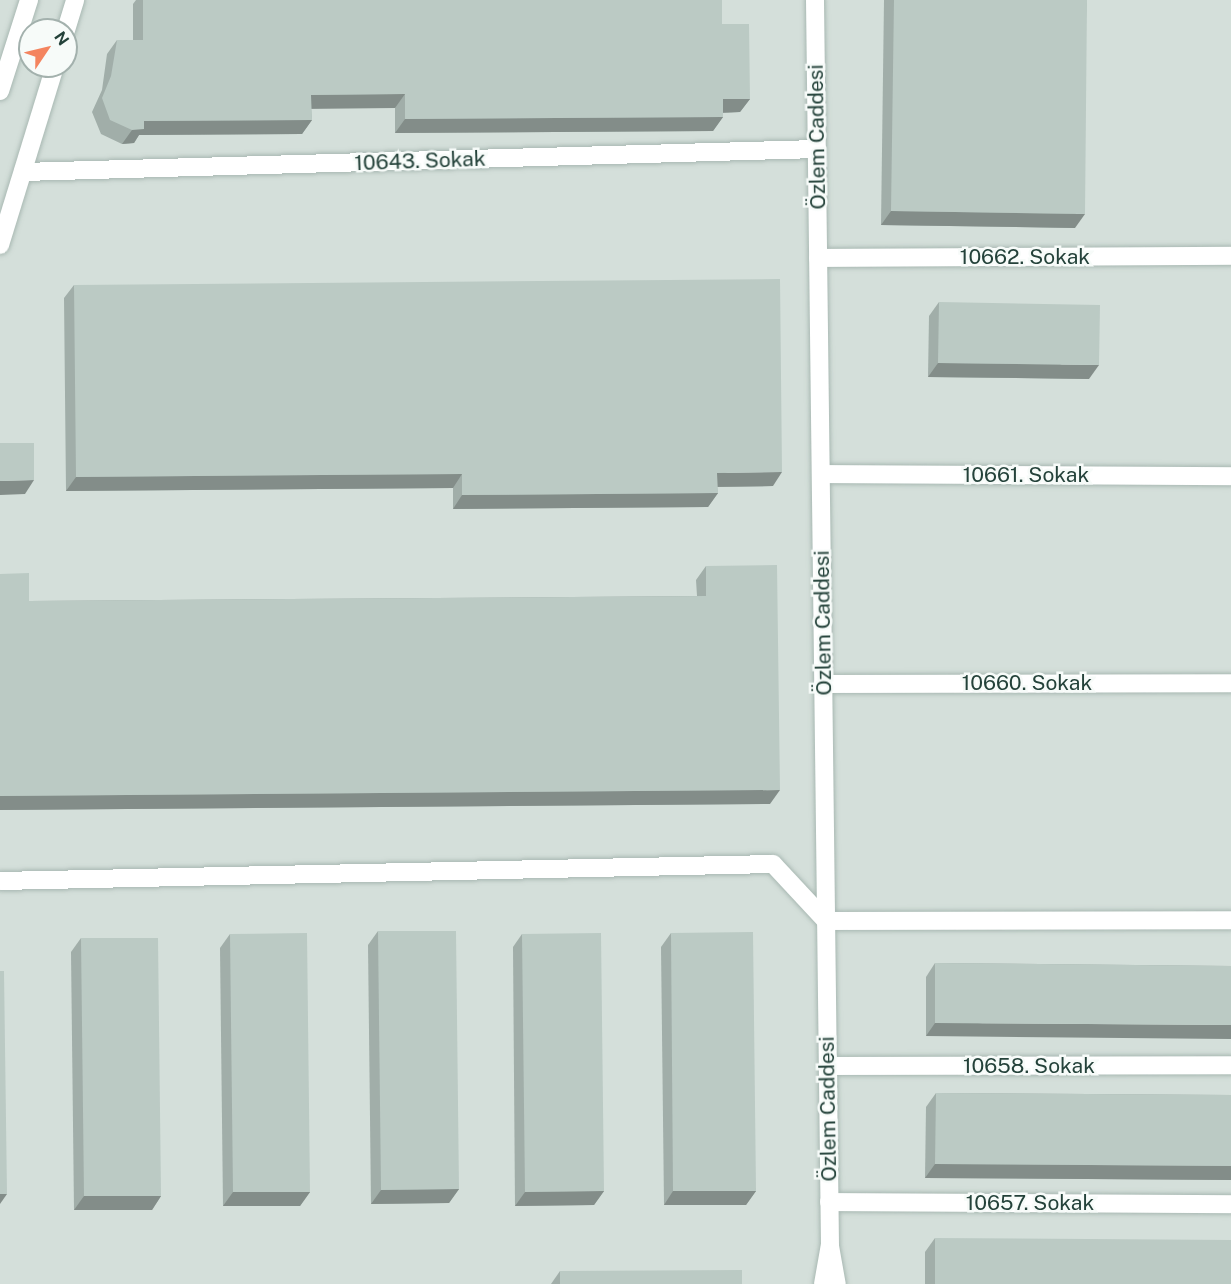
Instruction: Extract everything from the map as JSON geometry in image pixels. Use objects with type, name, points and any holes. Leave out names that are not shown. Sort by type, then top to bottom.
[{"type":"street","points":[[0,91],[29,0]]},
{"type":"street","points":[[70,18],[75,0]]},
{"type":"street","name":"Özlem Caddesi","points":[[815,0],[829,1202],[830,1246],[837,1284]]},
{"type":"street","points":[[0,245],[51,78]]},
{"type":"street","name":"10643. Sokak","points":[[23,172],[817,149]]},
{"type":"street","name":"10662. Sokak","points":[[818,258],[1231,256]]},
{"type":"street","name":"10661. Sokak","points":[[821,474],[1231,476]]},
{"type":"street","name":"10660. Sokak","points":[[824,684],[1231,683]]},
{"type":"street","points":[[0,881],[773,864],[826,921],[1231,920]]},
{"type":"street","name":"10658. Sokak","points":[[828,1066],[1231,1065]]},
{"type":"street","name":"10657. Sokak","points":[[829,1202],[1231,1204]]},
{"type":"street","name":"Özlem Caddesi","points":[[823,1284],[830,1246]]},
{"type":"shaded area","points":[[0,0],[1231,0],[1231,1284],[0,1284]]},
{"type":"building","points":[[143,0],[722,0],[722,24],[749,24],[750,99],[723,99],[723,117],[405,119],[405,94],[311,95],[312,120],[144,121],[144,129],[132,130],[110,120],[102,98],[111,76],[117,40],[143,40]]},
{"type":"building","points":[[894,0],[1087,0],[1085,214],[891,211]]},
{"type":"building","points":[[780,279],[782,472],[717,473],[718,493],[462,495],[462,474],[76,477],[74,285]]},
{"type":"building","points":[[939,302],[1100,305],[1099,365],[938,363]]},
{"type":"building","points":[[0,443],[34,443],[34,480],[0,481]]},
{"type":"building","points":[[777,565],[780,790],[0,796],[0,574],[29,573],[29,601],[706,596],[706,566]]},
{"type":"building","points":[[378,931],[456,931],[459,1189],[381,1190]]},
{"type":"building","points":[[753,932],[756,1191],[673,1191],[671,933]]},
{"type":"building","points":[[307,933],[310,1192],[233,1192],[230,934]]},
{"type":"building","points":[[601,933],[604,1191],[525,1192],[522,934]]},
{"type":"building","points":[[81,938],[158,938],[161,1196],[84,1196]]},
{"type":"building","points":[[935,963],[1231,966],[1231,1025],[935,1023]]},
{"type":"building","points":[[0,971],[4,971],[7,1194],[0,1194]]},
{"type":"building","points":[[936,1093],[1231,1095],[1231,1166],[935,1164]]},
{"type":"building","points":[[935,1238],[1231,1240],[1231,1284],[935,1284]]},
{"type":"building","points":[[742,1270],[742,1284],[560,1284],[560,1271]]}]
